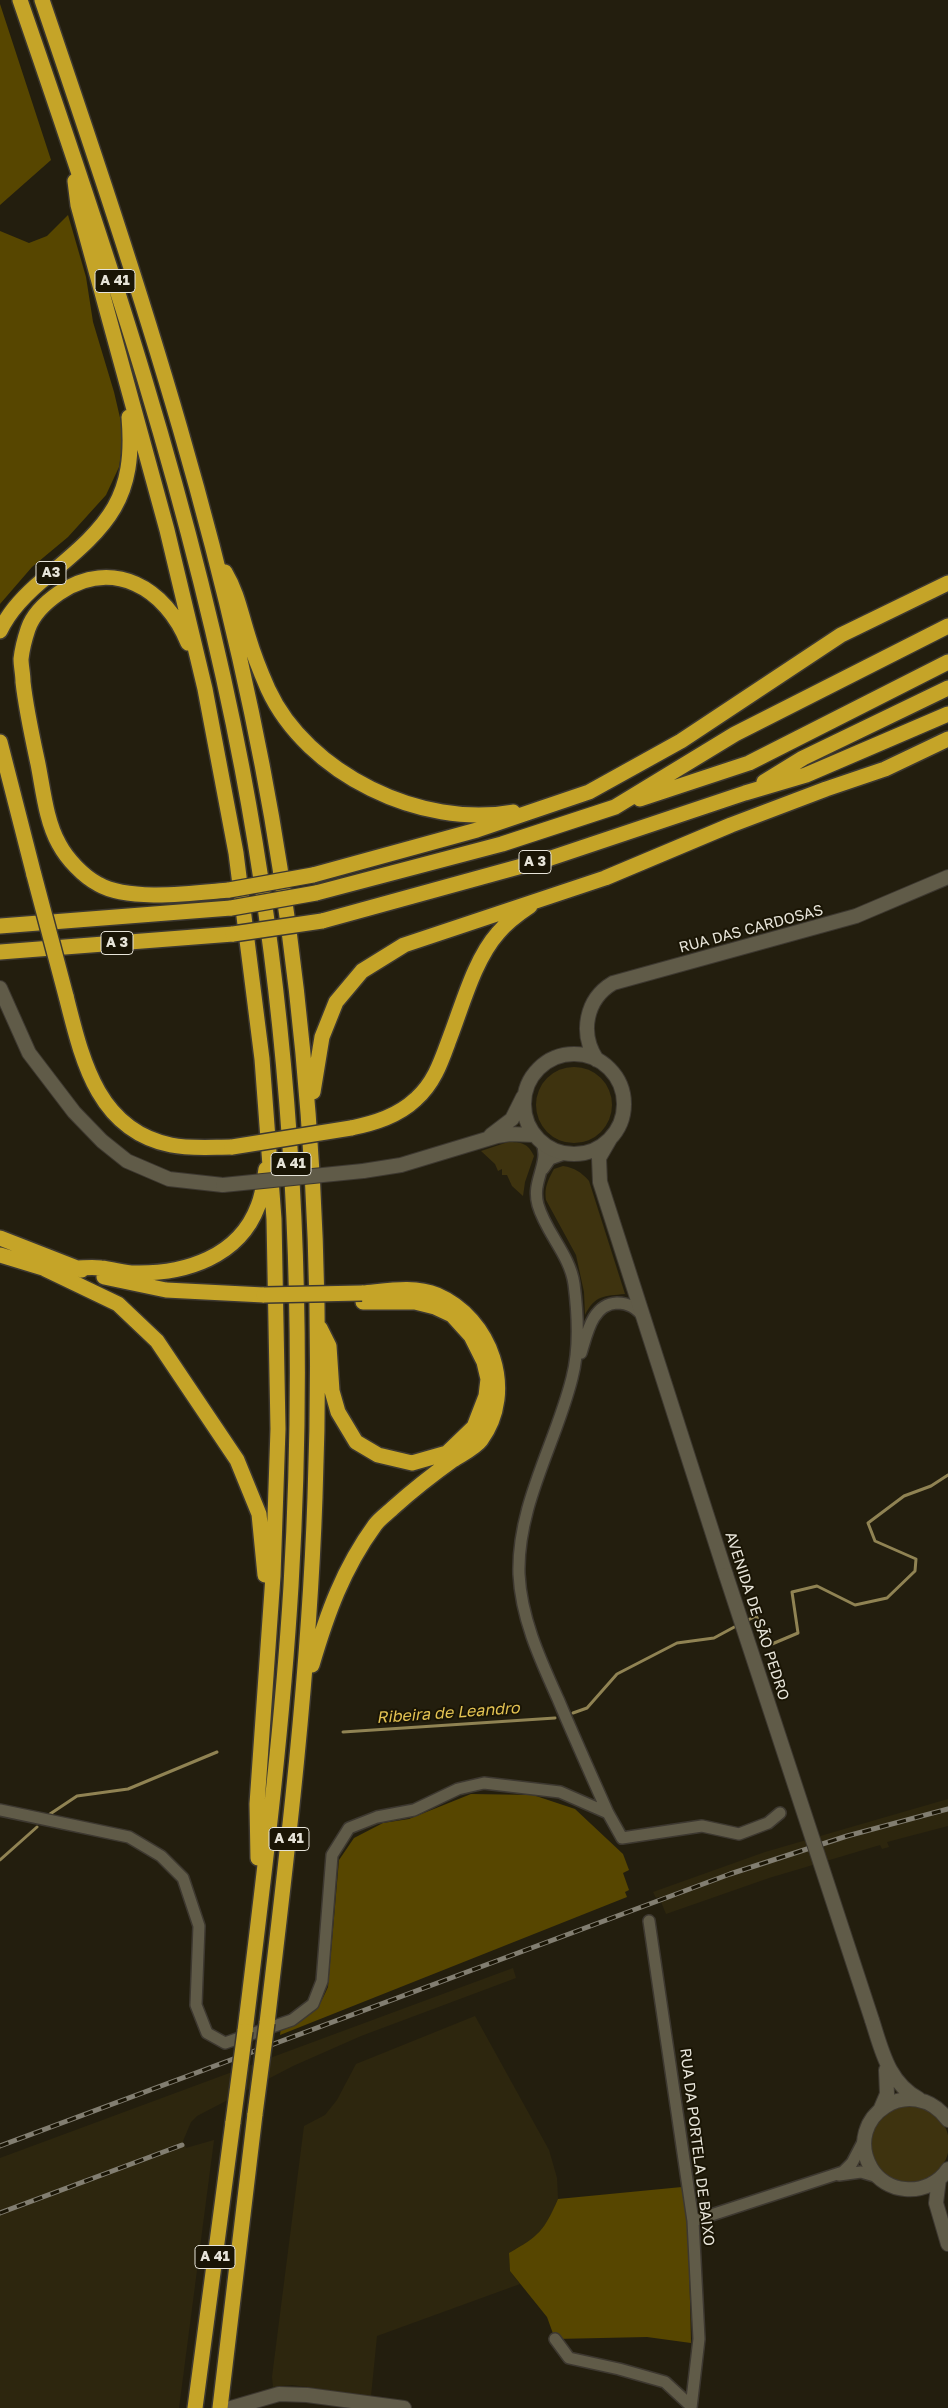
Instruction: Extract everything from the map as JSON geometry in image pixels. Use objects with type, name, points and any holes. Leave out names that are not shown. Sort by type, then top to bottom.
[{"type":"highway","name":"A 41","points":[[20,0],[70,146],[157,416],[210,615],[243,773],[259,867],[277,1001],[288,1115],[296,1313],[296,1464],[286,1653],[258,1924],[234,2122],[196,2400]]},
{"type":"highway","name":"A 41","points":[[42,0],[155,340],[216,557],[250,705],[280,867],[298,1008],[309,1126],[318,1322],[315,1500],[303,1698],[267,2023],[220,2408]]},
{"type":"highway","points":[[70,146],[78,205],[179,576],[205,689],[239,872],[254,987],[268,1120],[274,1219],[278,1350],[277,1489],[270,1623],[257,1804],[258,1924]]},
{"type":"highway","name":"A3","points":[[0,631],[31,590],[80,549],[107,521],[124,489],[130,458],[126,379]]},
{"type":"highway","points":[[216,557],[236,590],[249,640],[269,690],[294,728],[329,762],[374,790],[422,809],[480,815],[506,814],[551,806]]},
{"type":"highway","points":[[205,689],[176,619],[161,599],[132,581],[105,577],[73,583],[45,602],[28,628],[21,660],[26,709],[48,813],[58,843],[74,864],[98,885],[125,893],[179,894],[229,890],[313,875],[477,830],[551,806],[589,792],[644,762],[681,741],[841,635],[948,583]]},
{"type":"highway","name":"A 3","points":[[615,807],[735,734],[948,626]]},
{"type":"highway","name":"A 3","points":[[0,926],[231,908],[316,893],[502,844],[749,763],[948,662]]},
{"type":"highway","name":"A 3","points":[[745,793],[803,758],[948,688]]},
{"type":"highway","name":"A 3","points":[[0,952],[233,934],[322,920],[550,858],[745,793],[806,775],[948,714]]},
{"type":"highway","points":[[309,1126],[322,1037],[336,1002],[362,971],[404,944],[605,878],[731,825],[826,788],[884,769],[948,739]]},
{"type":"highway","points":[[0,742],[77,1040],[91,1079],[118,1120],[152,1140],[172,1146],[232,1147],[351,1128],[379,1122],[416,1100],[430,1084],[441,1063],[479,964],[489,944],[508,922],[539,899]]},
{"type":"highway","points":[[74,1268],[100,1267],[132,1273],[164,1272],[197,1265],[224,1250],[244,1231],[259,1205],[267,1165],[268,1120]]},
{"type":"highway","points":[[0,1238],[74,1268],[124,1282],[166,1290],[265,1301]]},
{"type":"highway","points":[[0,1255],[165,1301],[265,1301],[362,1298],[415,1302],[435,1307],[452,1315],[471,1336],[484,1362],[488,1379],[486,1396],[474,1427],[447,1453],[412,1463],[378,1455],[356,1442],[338,1412],[332,1390],[329,1346],[318,1322]]},
{"type":"highway","points":[[45,1269],[118,1304],[137,1320],[157,1342],[222,1435],[237,1460],[258,1514],[270,1623]]},
{"type":"highway","points":[[303,1698],[336,1589],[376,1524],[422,1482],[480,1441],[492,1420],[497,1400],[498,1379],[494,1359],[482,1334],[460,1308],[436,1294],[415,1290],[362,1298]]},
{"type":"street","name":"RUA DAS CARDOSAS","points":[[561,1056],[576,1048],[583,1040],[593,1001],[600,991],[613,983],[848,919],[948,877]]},
{"type":"street","points":[[0,988],[29,1053],[74,1112],[102,1141],[126,1161],[169,1179],[223,1185],[363,1171],[425,1159],[482,1140],[510,1134],[538,1139],[569,1154]]},
{"type":"street","name":"RUA DAS CARDOSAS","points":[[587,1030],[588,1042],[597,1060]]},
{"type":"street","points":[[482,1140],[505,1126],[512,1118],[534,1073],[542,1065],[561,1056],[586,1055],[597,1060],[609,1069],[618,1081],[623,1096],[624,1112],[619,1126],[610,1139],[589,1152],[569,1154],[550,1159],[540,1172]]},
{"type":"street","points":[[525,1092],[525,1115],[538,1139],[544,1157],[536,1184],[539,1208],[564,1255],[574,1282],[577,1352],[572,1378]]},
{"type":"street","name":"AVENIDA DE SÃO PEDRO","points":[[610,1139],[599,1158],[600,1182],[884,2059],[888,2084],[882,2108]]},
{"type":"street","name":"AVENIDA DE SÃO PEDRO","points":[[569,1154],[588,1164],[600,1182]]},
{"type":"street","points":[[644,1318],[638,1310],[624,1304],[606,1305],[596,1312],[589,1327],[537,1478],[523,1530],[519,1574],[526,1618],[538,1655],[608,1813],[622,1838],[702,1826],[740,1834],[768,1823],[780,1813]]},
{"type":"street","points":[[0,1810],[129,1837],[161,1856],[182,1878],[199,1926],[196,2006],[207,2033],[224,2043],[292,2020],[313,2004],[322,1981],[332,1855],[349,1828],[377,1817],[414,1810],[458,1789],[484,1783],[560,1792],[608,1813]]},
{"type":"street","name":"RUA DA PORTELA DE BAIXO","points":[[649,1921],[693,2221],[699,2339],[691,2407]]},
{"type":"street","name":"AVENIDA DE SÃO PEDRO","points":[[884,2059],[897,2082],[922,2101],[934,2106],[947,2118]]},
{"type":"street","points":[[693,2221],[843,2172],[852,2163],[872,2118],[882,2108],[896,2100],[912,2098],[922,2101]]},
{"type":"street","points":[[865,2136],[864,2146],[867,2161],[878,2177],[885,2183],[898,2189],[913,2190],[927,2187],[944,2174]]},
{"type":"street","points":[[826,2179],[861,2172],[878,2177]]},
{"type":"street","points":[[944,2174],[936,2203],[948,2244]]},
{"type":"street","points":[[555,2339],[569,2358],[619,2368],[665,2382],[691,2407]]},
{"type":"street","points":[[231,2408],[279,2394],[307,2395],[404,2408]]},
{"type":"shaded area","points":[[0,4],[51,160],[0,205]]},
{"type":"shaded area","points":[[68,215],[86,277],[93,322],[114,392],[124,435],[119,467],[106,495],[68,537],[32,567],[0,604],[0,231],[29,243],[47,236]]},
{"type":"shaded area","points":[[574,1067],[589,1070],[601,1078],[609,1090],[612,1105],[609,1120],[601,1132],[589,1140],[574,1143],[559,1140],[547,1132],[539,1120],[536,1105],[539,1090],[547,1078],[559,1070]]},
{"type":"shaded area","points":[[508,1142],[524,1144],[534,1156],[525,1182],[523,1196],[512,1186],[507,1175],[502,1175],[502,1169],[498,1171],[495,1164],[481,1151]]},
{"type":"shaded area","points":[[563,1166],[578,1171],[589,1181],[625,1294],[611,1295],[597,1300],[585,1315],[584,1292],[576,1255],[546,1200],[546,1188],[554,1169]]},
{"type":"shaded area","points":[[471,1794],[533,1795],[575,1809],[623,1854],[629,1870],[623,1873],[629,1890],[625,1892],[627,1897],[280,2035],[281,2028],[305,2018],[315,2010],[328,1987],[339,1860],[354,1838],[383,1823],[409,1819]]},
{"type":"shaded area","points":[[948,1799],[948,1826],[887,1842],[889,1847],[882,1849],[880,1845],[769,1878],[666,1914],[659,1897],[656,1898],[653,1892],[765,1852]]},
{"type":"shaded area","points":[[513,1968],[516,1978],[361,2036],[293,2066],[197,2116],[191,2122],[183,2141],[186,2148],[214,2140],[179,2408],[0,2408],[0,2158]]},
{"type":"shaded area","points":[[475,2016],[549,2150],[557,2178],[558,2199],[549,2220],[535,2238],[509,2253],[510,2271],[520,2284],[377,2336],[371,2396],[292,2385],[273,2387],[272,2377],[304,2126],[325,2115],[337,2100],[356,2064]]},
{"type":"shaded area","points":[[910,2105],[925,2108],[938,2116],[946,2129],[949,2144],[946,2159],[938,2172],[925,2180],[910,2183],[895,2180],[882,2172],[874,2159],[871,2144],[874,2129],[882,2116],[895,2108]]},
{"type":"shaded area","points":[[682,2187],[688,2218],[691,2343],[647,2337],[555,2339],[547,2317],[510,2271],[509,2253],[540,2232],[549,2219],[558,2199]]},
{"type":"waterway","name":"Ribeira de Leandro","points":[[746,1621],[756,1616],[772,1644],[798,1633],[792,1592],[817,1586],[855,1605],[887,1598],[915,1571],[916,1559],[875,1541],[868,1523],[904,1496],[931,1486],[948,1475]]},
{"type":"waterway","name":"Ribeira de Leandro","points":[[573,1713],[587,1708],[617,1674],[677,1643],[714,1638],[738,1625]]},
{"type":"waterway","name":"Ribeira de Leandro","points":[[343,1732],[555,1718]]},
{"type":"waterway","name":"Ribeira de Leandro","points":[[50,1814],[77,1796],[128,1789],[217,1752]]},
{"type":"waterway","name":"Ribeira de Leandro","points":[[0,1860],[37,1827]]},
{"type":"railway","points":[[0,2146],[730,1874],[847,1836],[948,1809]]},
{"type":"railway","points":[[0,2213],[182,2145]]}]
